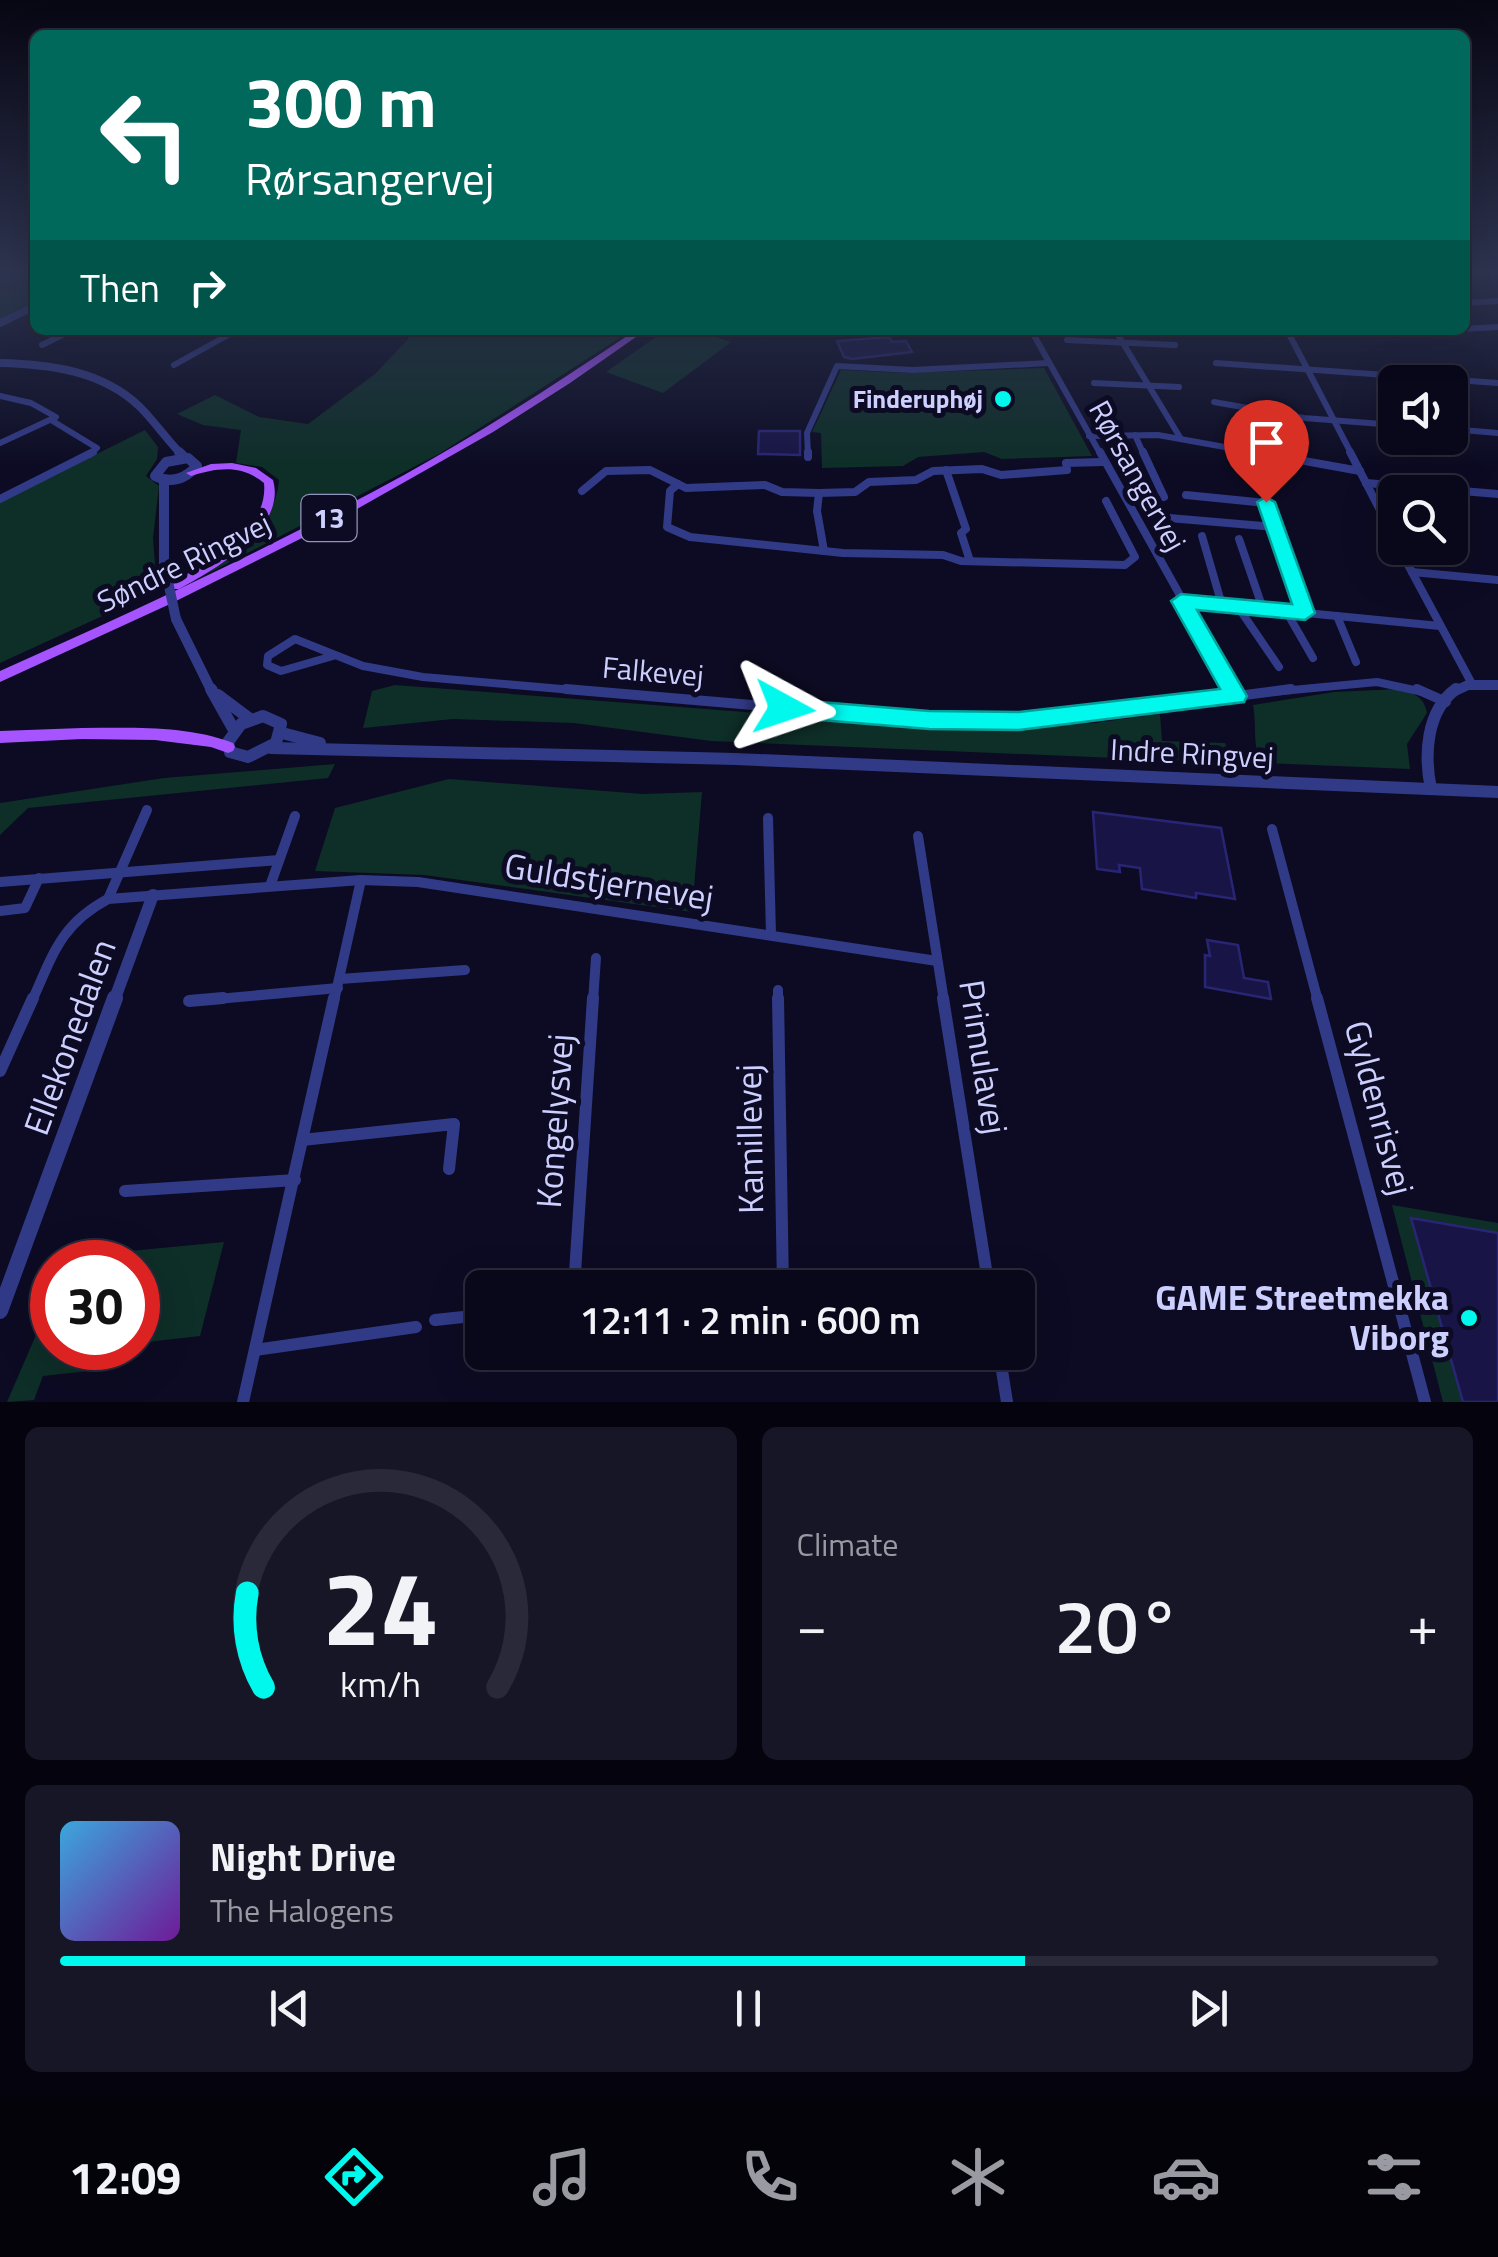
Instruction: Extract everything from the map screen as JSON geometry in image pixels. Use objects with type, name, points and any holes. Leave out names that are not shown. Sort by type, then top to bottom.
[{"type":"main road","name":"Søndre Ringvej","points":[[0,677],[206,581],[384,489],[550,392],[631,337]]},
{"type":"main road","points":[[0,669],[204,569],[241,541],[270,506],[269,482],[252,470],[220,466],[186,476]]},
{"type":"main road","points":[[0,737],[174,737],[219,741],[228,747]]},
{"type":"street","points":[[42,346],[58,337]]},
{"type":"street","points":[[174,364],[223,337]]},
{"type":"street","name":"Rørsangervej","points":[[1036,337],[1236,696]]},
{"type":"street","points":[[1119,337],[1181,439]]},
{"type":"street","points":[[1291,337],[1378,506]]},
{"type":"street","points":[[1067,340],[1175,345]]},
{"type":"street","points":[[1216,362],[1498,383]]},
{"type":"street","points":[[0,363],[55,368],[94,378],[134,401],[184,458],[197,463],[165,513]]},
{"type":"street","points":[[808,457],[807,433],[837,366],[913,370],[1048,363]]},
{"type":"street","points":[[1094,383],[1180,387]]},
{"type":"street","points":[[0,396],[31,404],[56,417],[0,443]]},
{"type":"street","points":[[1214,402],[1378,424]]},
{"type":"street","points":[[0,499],[97,448],[51,420]]},
{"type":"street","points":[[1468,430],[1498,433]]},
{"type":"street","points":[[1135,435],[1164,498]]},
{"type":"street","points":[[1090,436],[1181,439],[1360,470]]},
{"type":"street","points":[[165,439],[166,462]]},
{"type":"street","points":[[184,458],[166,462],[155,473],[164,480],[186,476]]},
{"type":"street","points":[[582,491],[606,471],[650,470],[686,488],[765,485],[782,492],[819,494],[854,492],[869,482],[916,480],[933,471],[1037,474],[1067,470],[1066,463],[1103,462]]},
{"type":"street","points":[[946,470],[966,529],[961,533],[970,561]]},
{"type":"street","points":[[164,480],[164,563],[176,619],[234,730]]},
{"type":"street","points":[[1366,483],[1498,494]]},
{"type":"street","points":[[678,484],[670,491],[667,527],[690,537],[824,551],[943,555],[970,561],[1125,565],[1134,557],[1158,558]]},
{"type":"street","points":[[819,494],[817,510],[824,551]]},
{"type":"street","points":[[1186,496],[1266,500],[1305,613]]},
{"type":"street","points":[[1106,501],[1134,557]]},
{"type":"street","points":[[1170,518],[1275,527]]},
{"type":"street","points":[[1202,536],[1222,605]]},
{"type":"street","points":[[1240,539],[1263,609]]},
{"type":"street","points":[[1408,565],[1472,684]]},
{"type":"street","points":[[1412,572],[1498,580]]},
{"type":"street","points":[[1181,601],[1440,626]]},
{"type":"street","points":[[1238,607],[1279,667]]},
{"type":"street","points":[[1286,611],[1313,658]]},
{"type":"street","points":[[1337,616],[1356,662]]},
{"type":"street","name":"Falkevej","points":[[333,656],[281,670],[267,664],[268,656],[295,640],[333,656],[423,677],[929,720],[1066,718],[1377,682],[1412,687],[1446,702]]},
{"type":"street","points":[[1431,790],[1426,749],[1429,734],[1446,702],[1456,689],[1472,684],[1498,685]]},
{"type":"street","points":[[214,692],[250,719]]},
{"type":"street","points":[[274,718],[281,724],[282,733],[271,748],[248,757],[235,755],[228,747],[234,730],[250,719],[274,718]]},
{"type":"street","name":"Indre Ringvej","points":[[282,733],[344,748]]},
{"type":"street","name":"Indre Ringvej","points":[[271,748],[718,758],[1498,792]]},
{"type":"street","points":[[0,1071],[60,938],[82,913],[108,899],[147,810]]},
{"type":"street","points":[[270,886],[295,816]]},
{"type":"street","points":[[768,818],[771,934]]},
{"type":"street","name":"Gyldenrisvej","points":[[1272,829],[1425,1402]]},
{"type":"street","name":"Primulavej","points":[[918,836],[986,1270]]},
{"type":"street","points":[[0,882],[279,860]]},
{"type":"street","points":[[0,911],[26,908],[39,878]]},
{"type":"street","points":[[243,1402],[361,880]]},
{"type":"street","name":"Guldstjernevej","points":[[108,899],[361,880],[470,889],[937,960]]},
{"type":"street","name":"Ellekonedalen","points":[[0,1311],[153,895]]},
{"type":"street","name":"Kongelysvej","points":[[575,1270],[596,958]]},
{"type":"street","points":[[189,1000],[465,970]]},
{"type":"street","name":"Kamillevej","points":[[778,990],[783,1270]]},
{"type":"street","points":[[302,1140],[454,1124],[449,1169]]},
{"type":"street","points":[[126,1191],[295,1180]]},
{"type":"street","points":[[435,1320],[465,1317]]},
{"type":"street","points":[[255,1350],[416,1327]]},
{"type":"street","points":[[1002,1370],[1007,1402]]},
{"type":"green space","points":[[620,337],[439,454],[203,576],[262,523],[276,496],[279,480],[262,467],[236,463],[241,430],[203,425],[177,414],[215,395],[259,417],[308,424],[375,374],[409,338]]},
{"type":"green space","points":[[655,337],[718,337],[731,342],[663,393],[606,372]]},
{"type":"green space","points":[[1044,368],[1092,456],[1002,459],[984,452],[918,457],[903,466],[822,468],[821,433],[812,432],[841,370],[905,373]]},
{"type":"green space","points":[[145,430],[158,447],[157,459],[146,476],[159,486],[153,538],[157,591],[0,663],[0,502]]},
{"type":"green space","points":[[395,685],[980,730],[1095,723],[1160,714],[1162,741],[1225,743],[1235,763],[711,741],[574,723],[453,719],[363,728],[372,691]]},
{"type":"green space","points":[[1399,689],[1421,699],[1427,713],[1407,744],[1410,769],[1261,763],[1253,705],[1334,692]]},
{"type":"green space","points":[[335,764],[328,778],[28,808],[0,835],[0,803],[164,778]]},
{"type":"green space","points":[[449,779],[643,794],[702,792],[692,912],[424,875],[315,871],[335,808]]},
{"type":"green space","name":"GAME Streetmekka Viborg","points":[[1392,1205],[1498,1223],[1498,1402],[1443,1402]]},
{"type":"green space","points":[[224,1242],[200,1336],[160,1341],[160,1248]]},
{"type":"green space","points":[[30,1349],[30,1370],[89,1370],[43,1376],[34,1400],[7,1402]]},
{"type":"building","points":[[889,337],[892,342],[906,341],[912,352],[852,359],[844,357],[837,341]]},
{"type":"building","points":[[759,431],[800,431],[800,455],[758,454]]},
{"type":"building","points":[[1093,812],[1221,828],[1235,899],[1196,893],[1196,898],[1142,889],[1140,868],[1119,865],[1120,872],[1097,869]]},
{"type":"building","points":[[1207,940],[1238,945],[1244,978],[1268,982],[1271,999],[1205,987],[1205,955],[1210,956]]},
{"type":"building","name":"GAME Streetmekka Viborg","points":[[1411,1218],[1498,1233],[1498,1402],[1463,1402]]},
{"type":"place","name":"Finderuphøj","points":[[1003,399]]},
{"type":"place","name":"GAME Streetmekka Viborg","points":[[1469,1318]]},
{"type":"route","points":[[784,708],[929,720],[1019,721],[1236,696],[1181,601],[1305,613],[1266,502]]}]
